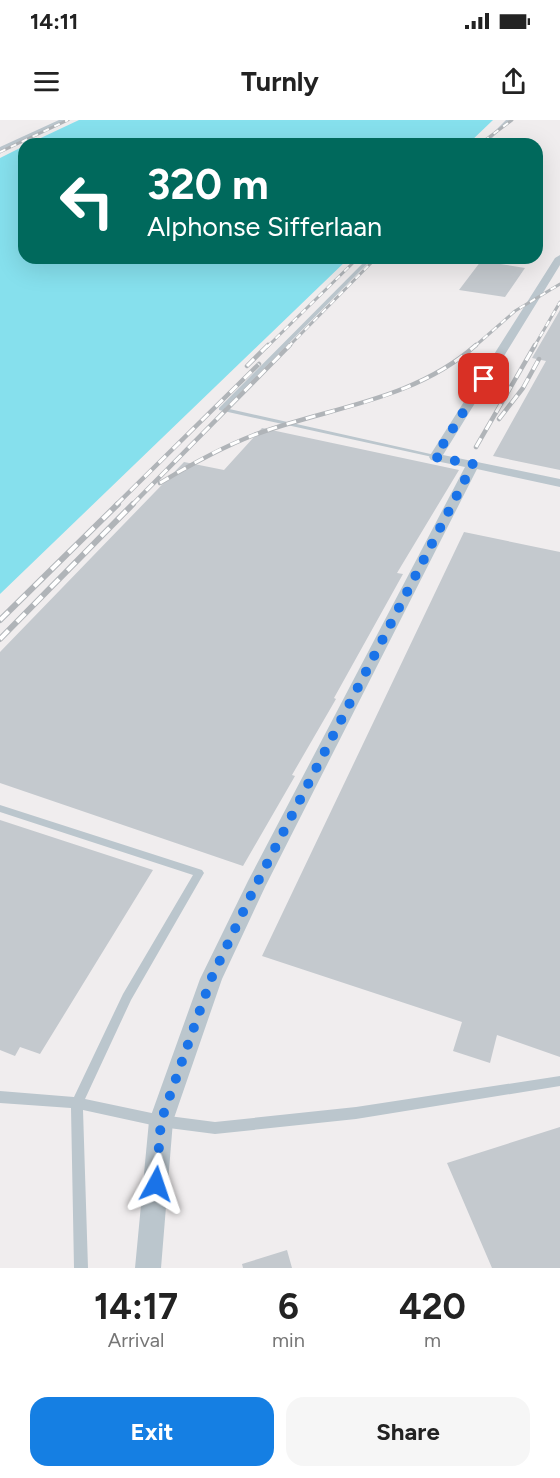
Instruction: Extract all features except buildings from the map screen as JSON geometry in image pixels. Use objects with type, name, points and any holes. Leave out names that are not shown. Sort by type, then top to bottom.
[{"type":"street","points":[[26,138],[64,120]]},
{"type":"street","points":[[0,150],[18,142]]},
{"type":"street","points":[[560,258],[435,457],[560,483]]},
{"type":"street","points":[[148,1268],[161,1121],[215,969],[473,464]]},
{"type":"lane","points":[[490,138],[508,120]]},
{"type":"lane","points":[[365,264],[221,409],[435,457]]},
{"type":"lane","points":[[0,808],[199,873],[126,997],[77,1103],[81,1268]]},
{"type":"lane","points":[[0,1097],[77,1103],[161,1121],[215,1128],[357,1113],[560,1081]]},
{"type":"water","points":[[79,120],[493,120],[474,138],[41,138]]},
{"type":"water","points":[[18,149],[18,264],[343,264],[0,594],[0,158]]},
{"type":"railway","points":[[30,138],[68,120]]},
{"type":"railway","points":[[488,138],[512,120]]},
{"type":"railway","points":[[0,152],[18,144]]},
{"type":"railway","points":[[267,347],[352,264]]},
{"type":"railway","points":[[288,347],[370,264]]},
{"type":"railway","points":[[474,347],[515,311],[560,284]]},
{"type":"railway","points":[[534,347],[560,302]]},
{"type":"railway","points":[[247,366],[268,345]]},
{"type":"railway","points":[[132,505],[290,345]]},
{"type":"railway","points":[[160,483],[229,445],[254,435],[398,391],[451,364],[476,345]]},
{"type":"railway","points":[[476,447],[535,345]]},
{"type":"railway","points":[[499,419],[523,388],[539,359]]},
{"type":"railway","points":[[116,505],[259,364]]},
{"type":"railway","points":[[0,620],[118,504]]},
{"type":"railway","points":[[0,639],[133,504]]},
{"type":"route","points":[[156,1184],[161,1121],[211,979],[255,887],[473,464],[435,457],[484,379]]}]
